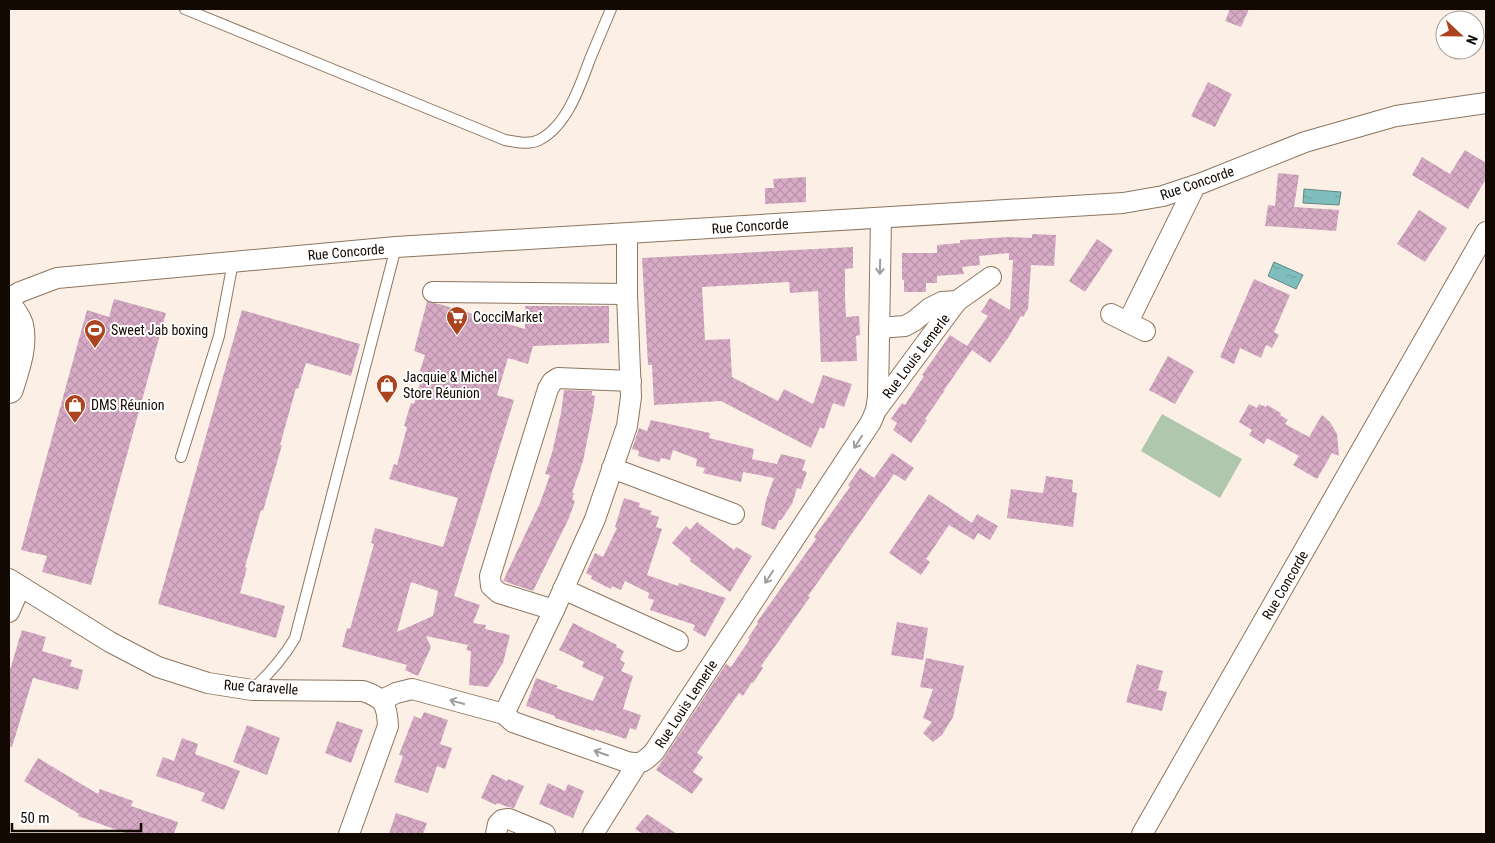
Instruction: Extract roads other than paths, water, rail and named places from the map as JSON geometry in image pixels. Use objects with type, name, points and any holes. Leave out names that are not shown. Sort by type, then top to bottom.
[{"type":"main road","points":[[9,306],[20,332],[18,355],[9,389]]},
{"type":"street","name":"Rue Concorde","points":[[9,306],[20,292],[57,278],[396,247],[1123,203],[1163,196],[1194,186],[1305,142],[1396,116],[1486,103]]},
{"type":"street","points":[[1128,322],[1194,186]]},
{"type":"street","name":"Rue Louis Lemerle","points":[[876,410],[878,397],[881,218]]},
{"type":"street","name":"Rue Concorde","points":[[1142,834],[1486,232]]},
{"type":"street","points":[[504,714],[595,519],[627,426],[632,397],[627,294],[627,234]]},
{"type":"street","name":"Rue Louis Lemerle","points":[[593,834],[637,764],[646,760],[654,752],[864,433],[876,410],[957,301],[991,277]]},
{"type":"street","points":[[433,292],[627,294]]},
{"type":"street","name":"Rue Louis Lemerle","points":[[879,328],[905,326],[942,302],[957,301]]},
{"type":"street","points":[[554,610],[499,593],[491,586],[490,576],[548,389],[552,382],[558,378],[631,381]]},
{"type":"street","points":[[612,468],[734,514]]},
{"type":"street","name":"Rue Caravelle","points":[[9,612],[14,583],[110,642],[158,667],[208,683],[252,690],[363,691],[373,694],[382,700]]},
{"type":"street","points":[[563,589],[678,641]]},
{"type":"street","points":[[349,834],[388,726],[387,710],[382,700],[396,693],[412,690],[504,714],[513,722],[637,764]]},
{"type":"street","points":[[496,834],[498,824],[502,820],[509,819],[545,834]]},
{"type":"lane","points":[[185,9],[505,140],[525,143],[539,140],[546,135],[566,113],[577,93],[610,9]]},
{"type":"lane","points":[[252,690],[287,653],[295,638],[396,247]]},
{"type":"lane","points":[[181,457],[219,336],[233,262]]},
{"type":"water","points":[[1304,189],[1341,192],[1339,205],[1303,203]]},
{"type":"water","points":[[1274,262],[1303,275],[1296,289],[1268,276]]},
{"type":"place","name":"CocciMarket","points":[[457,336]]},
{"type":"place","name":"Sweet Jab boxing","points":[[95,349]]},
{"type":"place","name":"Jacquie & Michel Store Réunion","points":[[387,404]]},
{"type":"place","name":"DMS Réunion","points":[[75,424]]}]
